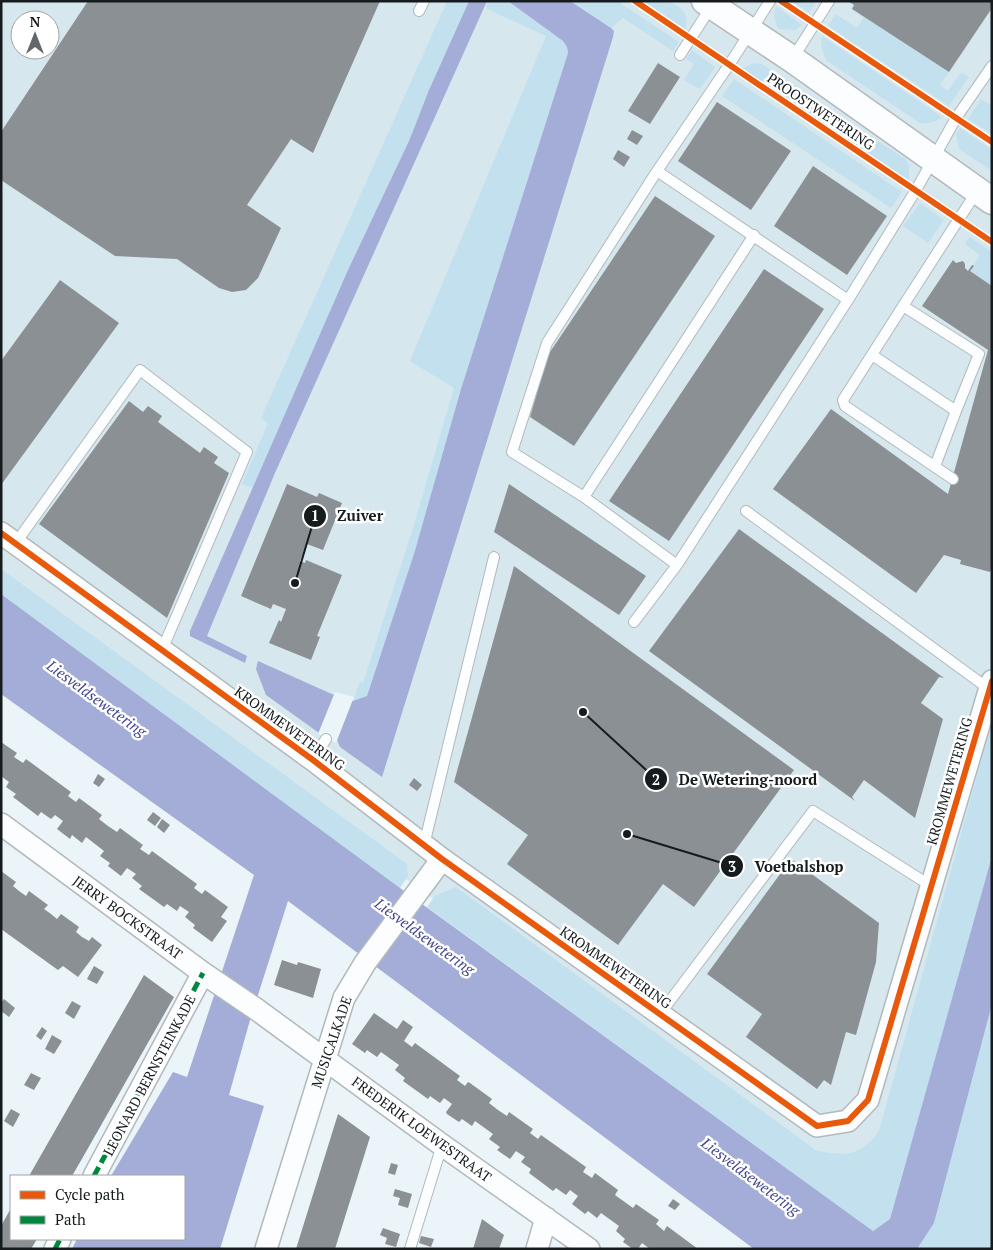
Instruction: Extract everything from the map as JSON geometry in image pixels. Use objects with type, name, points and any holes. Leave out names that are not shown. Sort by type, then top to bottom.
[{"type":"street","name":"PROOSTWETERING","points":[[708,4],[792,59],[985,196]]},
{"type":"street","name":"KROMMEWETERING","points":[[8,538],[313,760],[442,859],[817,1126],[848,1121],[868,1100],[991,685]]},
{"type":"street","name":"JERRY BOCKSTRAAT","points":[[1,824],[210,977],[256,1008]]},
{"type":"street","name":"MUSICALKADE","points":[[266,1249],[344,998],[365,963],[442,859]]},
{"type":"street","name":"LEONARD BERNSTEINKADE","points":[[95,1175],[210,977]]},
{"type":"street","name":"FREDERIK LOEWESTRAAT","points":[[256,1008],[442,1145],[589,1249]]},
{"type":"street","points":[[537,1249],[546,1218]]},
{"type":"lane","points":[[677,564],[584,497],[512,452],[547,343],[657,171],[770,1]]},
{"type":"lane","points":[[792,59],[830,1]]},
{"type":"lane","points":[[680,55],[708,4]]},
{"type":"lane","points":[[634,622],[677,564],[848,300],[916,190],[956,118],[992,66]]},
{"type":"lane","points":[[657,171],[848,300]]},
{"type":"lane","points":[[953,479],[843,403],[843,400],[904,306],[985,196]]},
{"type":"lane","points":[[584,497],[754,235]]},
{"type":"lane","points":[[904,306],[979,354],[935,466]]},
{"type":"lane","points":[[872,355],[956,411]]},
{"type":"lane","points":[[8,538],[140,370],[247,452],[162,650]]},
{"type":"lane","points":[[746,511],[991,685]]},
{"type":"lane","points":[[424,845],[494,557]]},
{"type":"lane","points":[[313,760],[326,739]]},
{"type":"lane","points":[[660,1014],[813,811],[931,886]]},
{"type":"lane","points":[[410,1249],[442,1145]]},
{"type":"shaded area","points":[[1,1],[992,1],[992,1249],[875,1249],[882,1225],[1,585]]},
{"type":"shaded area","points":[[447,1],[469,1],[429,90],[409,141],[348,270],[253,488],[242,484],[268,423],[261,418]]},
{"type":"shaded area","points":[[487,1],[508,1],[563,41],[568,53],[461,389],[414,554],[367,697],[353,701],[360,682],[363,683],[413,528],[454,388],[410,361],[546,36],[487,9]]},
{"type":"shaded area","points":[[570,1],[617,1],[679,42],[673,51],[623,18],[611,28]]},
{"type":"shaded area","points":[[641,1],[667,2],[680,8],[685,13],[685,31]]},
{"type":"shaded area","points":[[792,1],[816,1],[809,13]]},
{"type":"shaded area","points":[[776,6],[802,25],[795,30],[779,29],[774,18]]},
{"type":"shaded area","points":[[836,14],[857,28],[864,17],[949,72],[940,85],[948,91],[961,72],[969,77],[949,106],[828,26]]},
{"type":"shaded area","points":[[822,36],[942,117],[932,122],[920,123],[827,61],[822,49]]},
{"type":"shaded area","points":[[692,50],[715,67],[700,89],[684,80],[694,64],[686,59]]},
{"type":"shaded area","points":[[755,63],[762,64],[905,159],[909,165],[909,181],[741,68]]},
{"type":"shaded area","points":[[734,79],[902,192],[891,208],[722,96]]},
{"type":"shaded area","points":[[981,99],[992,106],[992,134],[968,119]]},
{"type":"shaded area","points":[[960,128],[992,150],[992,171],[959,149],[956,134]]},
{"type":"shaded area","points":[[920,203],[944,220],[928,243],[903,226]]},
{"type":"shaded area","points":[[970,237],[992,252],[992,286],[970,271],[980,255],[965,244]]},
{"type":"shaded area","points":[[1,569],[407,864],[408,876],[400,888],[1,594]]},
{"type":"shaded area","points":[[992,722],[992,856],[890,1219],[873,1231],[427,907],[435,896],[456,887],[817,1151],[837,1154],[852,1153],[865,1146],[879,1131]]},
{"type":"shaded area","points":[[992,1004],[992,1249],[917,1249],[934,1223]]},
{"type":"water","points":[[469,1],[487,1],[275,473],[207,636],[247,656],[245,663],[190,636],[190,631],[348,270],[409,141],[429,90]]},
{"type":"water","points":[[508,1],[570,1],[614,31],[382,777],[340,747],[337,740],[319,733],[266,695],[256,669],[258,661],[334,695],[353,701],[367,696],[414,554],[461,389],[568,53],[563,41]]},
{"type":"water","name":"Liesveldsewetering","points":[[1,594],[400,888],[873,1231],[890,1219],[992,856],[992,1004],[934,1223],[917,1249],[754,1249],[288,901],[250,1020],[229,1095],[264,1106],[220,1249],[72,1249],[76,1240],[185,1240],[185,1175],[112,1175],[173,1072],[187,1077],[254,875],[1,694]]},
{"type":"pier","points":[[335,692],[354,697],[336,743],[318,734]]},
{"type":"building","points":[[88,1],[380,1],[313,153],[291,139],[247,205],[281,228],[258,278],[246,290],[232,292],[219,288],[177,259],[115,256],[1,180],[1,132],[49,60],[60,60],[60,43]]},
{"type":"building","points":[[848,1],[992,1],[992,8],[949,72],[852,9],[854,5]]},
{"type":"building","points":[[658,63],[680,77],[650,124],[628,111]]},
{"type":"building","points":[[717,102],[791,151],[751,210],[678,161]]},
{"type":"building","points":[[632,130],[643,136],[637,145],[627,139]]},
{"type":"building","points":[[618,150],[630,157],[624,167],[613,159]]},
{"type":"building","points":[[813,166],[887,216],[847,275],[774,226]]},
{"type":"building","points":[[655,196],[715,236],[574,446],[530,417],[548,355]]},
{"type":"building","points":[[953,260],[956,263],[963,261],[968,271],[972,265],[974,266],[970,271],[992,286],[992,567],[990,572],[960,564],[961,560],[944,555],[916,593],[773,489],[831,409],[948,494],[988,350],[922,306]]},
{"type":"building","points":[[764,269],[824,309],[669,541],[609,501]]},
{"type":"building","points":[[60,280],[119,323],[1,485],[1,361]]},
{"type":"building","points":[[129,401],[143,412],[148,406],[162,416],[158,422],[200,453],[204,447],[218,457],[214,463],[229,473],[167,618],[39,524]]},
{"type":"building","points":[[287,484],[317,497],[319,493],[342,503],[323,550],[307,544],[300,561],[305,563],[306,560],[342,575],[317,636],[320,637],[311,660],[269,643],[286,609],[273,604],[271,609],[241,596]]},
{"type":"building","points":[[509,484],[646,576],[619,615],[494,532]]},
{"type":"building","points":[[739,529],[944,678],[939,677],[921,703],[943,719],[915,818],[864,780],[852,797],[855,801],[649,651]]},
{"type":"building","points":[[514,566],[794,770],[694,907],[663,884],[618,945],[507,864],[528,835],[454,782]]},
{"type":"building","points":[[1,742],[17,753],[14,757],[23,763],[26,759],[71,792],[68,796],[76,802],[79,798],[102,815],[99,819],[108,826],[117,832],[120,828],[143,845],[140,849],[149,855],[152,851],[197,884],[194,888],[202,894],[205,890],[228,907],[221,917],[227,921],[212,942],[193,928],[195,925],[185,917],[189,912],[180,906],[177,911],[167,904],[164,907],[139,889],[142,886],[132,878],[136,874],[127,868],[121,876],[108,866],[110,863],[100,856],[104,851],[86,837],[82,843],[72,835],[70,839],[57,829],[63,821],[55,815],[51,819],[41,812],[38,816],[13,797],[16,794],[6,787],[9,782],[1,776]]},
{"type":"building","points":[[98,774],[105,779],[99,787],[93,783]]},
{"type":"building","points":[[414,778],[422,785],[417,791],[409,785]]},
{"type":"building","points":[[153,812],[161,818],[155,826],[147,820]]},
{"type":"building","points":[[162,819],[170,825],[164,833],[157,827]]},
{"type":"building","points":[[791,859],[879,923],[876,962],[856,1035],[846,1032],[831,1085],[824,1080],[817,1089],[746,1037],[762,1014],[707,974]]},
{"type":"building","points":[[1,871],[16,882],[13,886],[19,891],[26,896],[29,891],[48,905],[44,909],[57,919],[61,914],[79,927],[76,932],[82,937],[89,941],[92,937],[102,945],[78,977],[63,966],[58,970],[1,929]]},
{"type":"building","points":[[282,960],[297,965],[298,962],[321,969],[313,998],[274,985]]},
{"type":"building","points":[[94,966],[104,972],[97,984],[87,979]]},
{"type":"building","points":[[144,975],[174,997],[83,1157],[73,1175],[30,1175]]},
{"type":"building","points":[[4,999],[15,1008],[9,1017],[1,1011],[1,1003]]},
{"type":"building","points":[[72,1001],[81,1006],[74,1019],[65,1013]]},
{"type":"building","points":[[374,1013],[397,1029],[403,1020],[413,1027],[404,1041],[412,1047],[415,1043],[460,1076],[457,1080],[465,1086],[468,1082],[492,1099],[489,1103],[498,1110],[507,1116],[509,1112],[533,1129],[530,1133],[538,1139],[541,1135],[586,1167],[583,1172],[592,1178],[595,1173],[618,1190],[615,1195],[633,1208],[636,1204],[659,1220],[656,1224],[664,1231],[667,1226],[698,1249],[650,1249],[642,1243],[638,1249],[633,1249],[623,1242],[625,1239],[616,1231],[619,1226],[601,1213],[597,1218],[588,1211],[585,1214],[572,1204],[578,1196],[570,1190],[566,1195],[556,1188],[553,1191],[529,1173],[531,1169],[521,1162],[525,1157],[516,1151],[510,1159],[497,1150],[500,1147],[489,1139],[493,1134],[475,1121],[472,1126],[462,1119],[459,1122],[447,1114],[446,1112],[452,1104],[444,1098],[440,1103],[430,1096],[428,1099],[403,1081],[405,1078],[395,1070],[399,1065],[381,1052],[377,1057],[367,1050],[365,1053],[352,1044]]},
{"type":"building","points":[[42,1027],[47,1031],[41,1040],[36,1036]]},
{"type":"building","points":[[52,1035],[62,1041],[54,1054],[45,1049]]},
{"type":"building","points":[[31,1073],[41,1078],[34,1090],[24,1085]]},
{"type":"building","points":[[11,1109],[20,1114],[13,1127],[4,1121]]},
{"type":"building","points":[[338,1114],[370,1137],[335,1249],[296,1249]]},
{"type":"building","points":[[391,1163],[398,1165],[395,1175],[388,1173]]},
{"type":"building","points":[[395,1189],[412,1194],[408,1208],[398,1205],[400,1198],[393,1196]]},
{"type":"building","points":[[673,1199],[680,1204],[675,1210],[668,1206]]},
{"type":"building","points":[[10,1210],[10,1240],[36,1240],[31,1249],[1,1249],[1,1226]]},
{"type":"building","points":[[482,1219],[504,1235],[499,1249],[473,1249]]},
{"type":"building","points":[[383,1228],[400,1234],[396,1247],[385,1244],[387,1238],[380,1235]]},
{"type":"building","points":[[421,1236],[434,1239],[431,1247],[419,1243]]},
{"type":"marked path","points":[[95,1175],[203,973]]},
{"type":"marked path","points":[[55,1249],[60,1240]]},
{"type":"cycle path","points":[[635,1],[992,242]]},
{"type":"cycle path","points":[[781,1],[992,142]]},
{"type":"cycle path","points":[[1,533],[313,760],[442,859],[817,1126],[848,1121],[868,1100],[992,681]]},
{"type":"place","name":"Zuiver","points":[[295,583]]},
{"type":"place","name":"De Wetering-noord","points":[[583,712]]},
{"type":"place","name":"Voetbalshop","points":[[627,834]]}]
